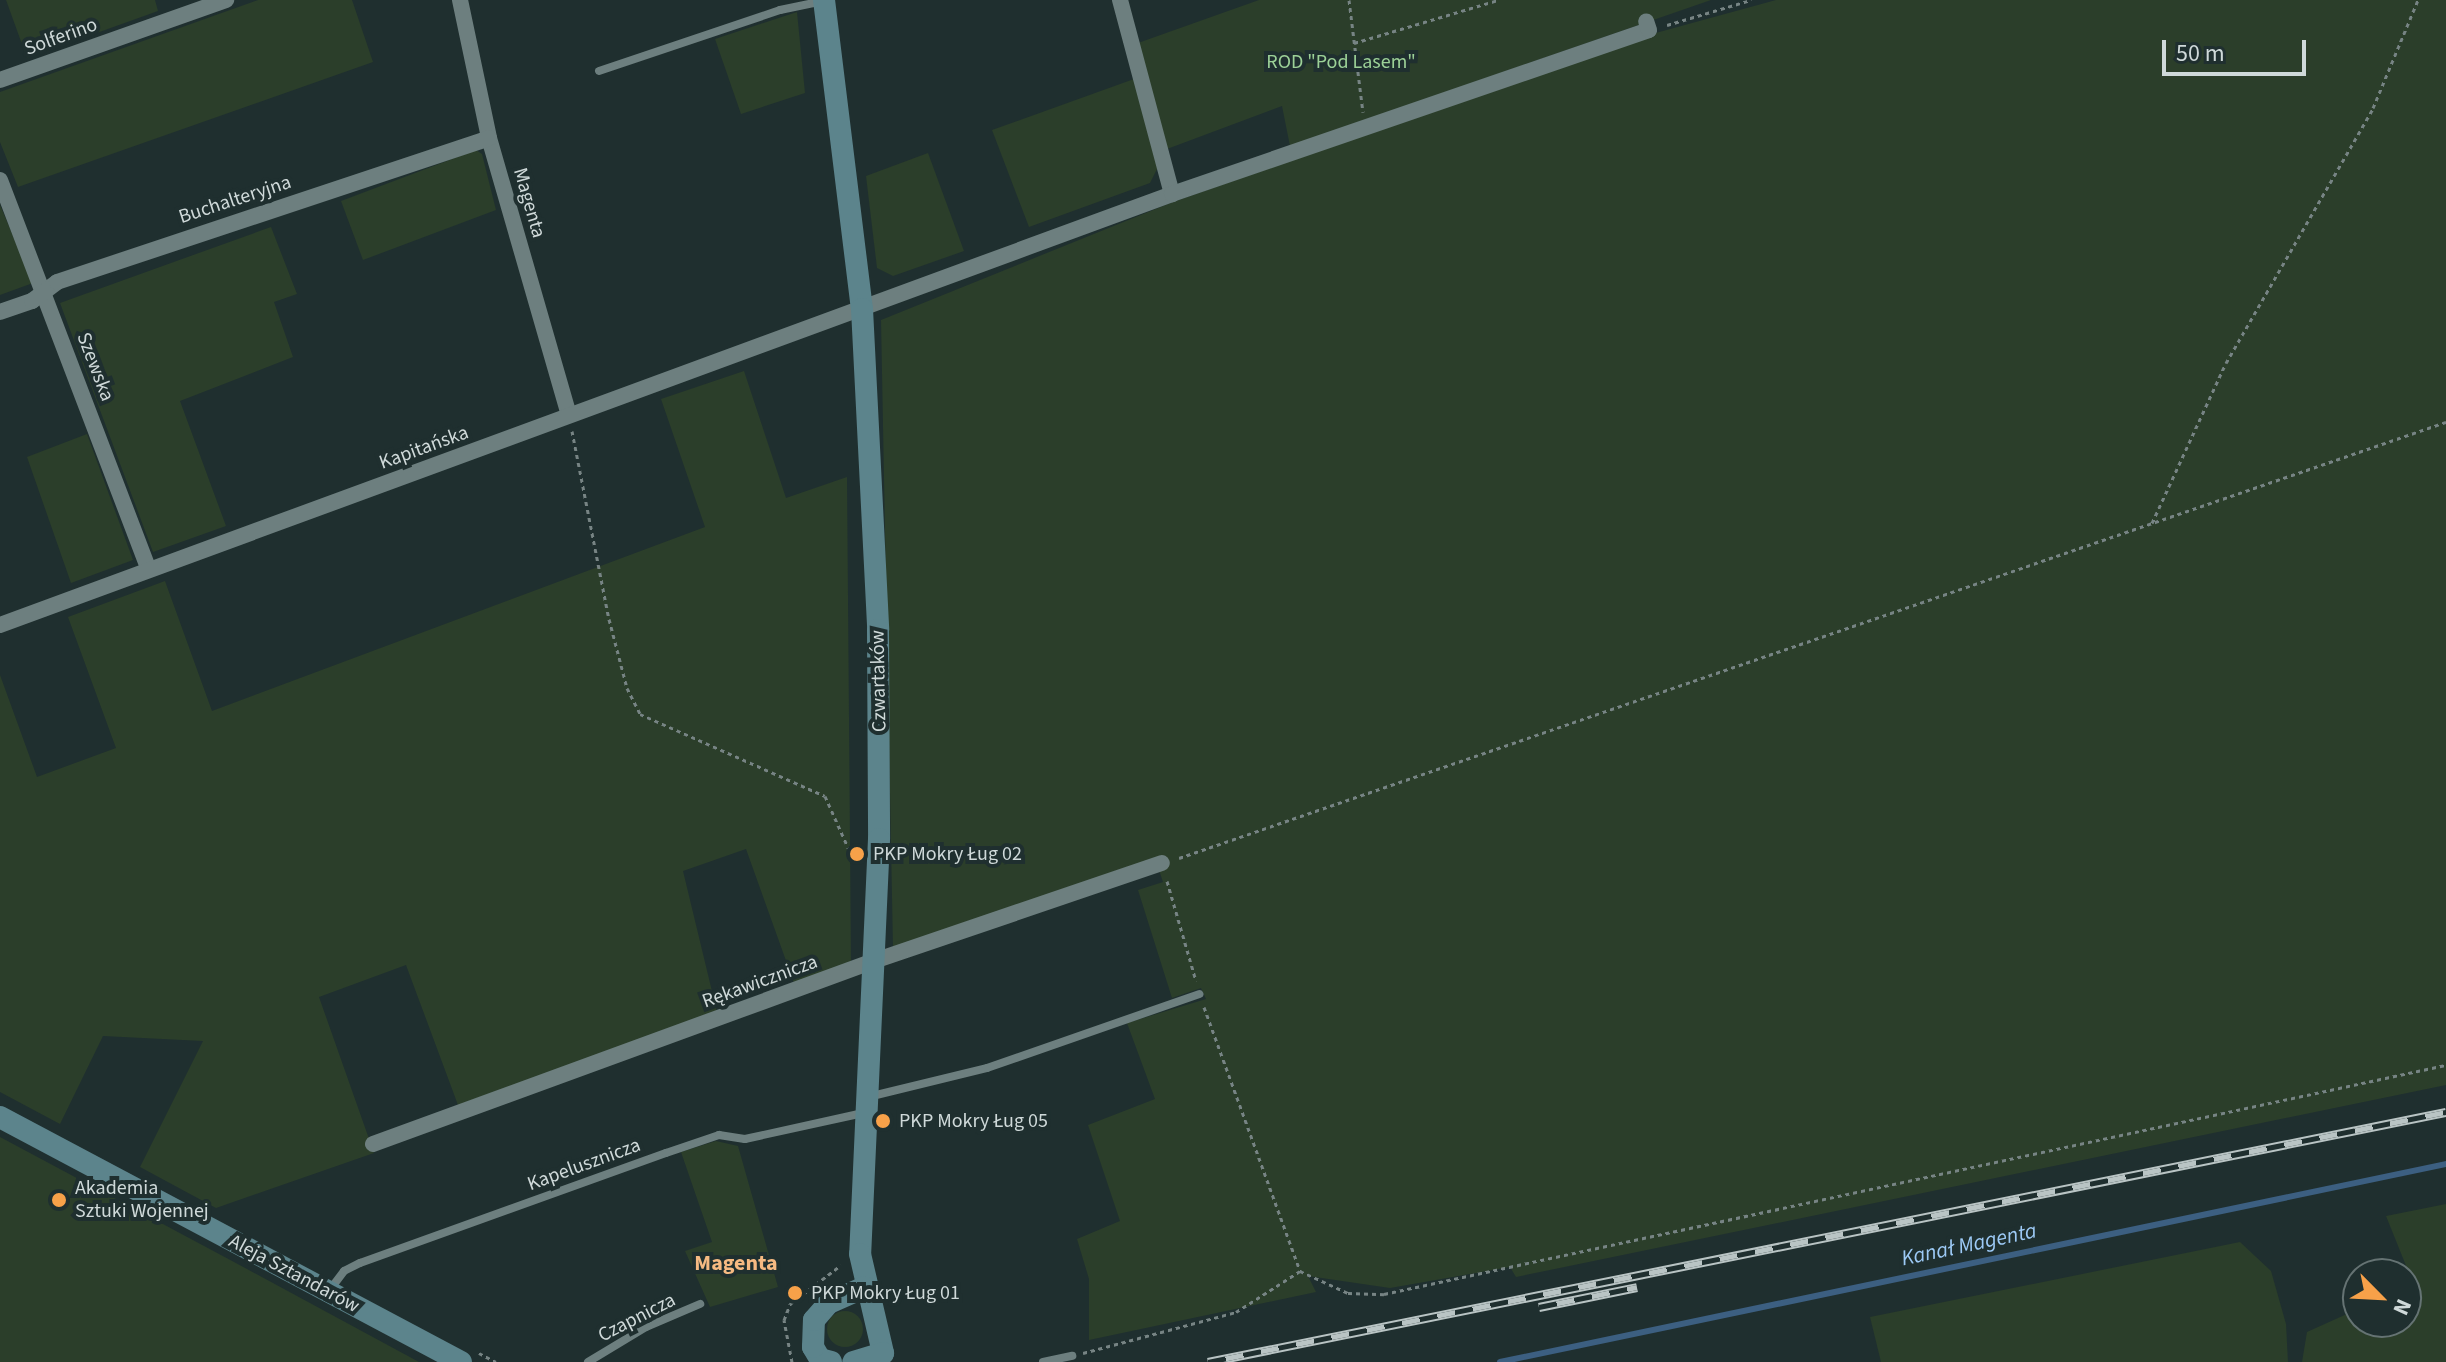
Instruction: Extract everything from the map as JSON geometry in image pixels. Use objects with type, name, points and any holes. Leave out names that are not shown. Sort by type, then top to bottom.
[{"type":"street","name":"Solferino","points":[[0,80],[226,0]]},
{"type":"street","name":"Magenta","points":[[460,0],[489,138],[569,415]]},
{"type":"street","name":"Czwartaków","points":[[824,0],[862,309],[878,630],[874,961],[860,1254],[865,1287],[884,1358]]},
{"type":"street","points":[[1120,0],[1172,194]]},
{"type":"street","name":"Kapitańska","points":[[0,625],[1364,124],[1647,26]]},
{"type":"street","name":"Buchalteryjna","points":[[0,312],[32,301],[45,290],[188,236],[489,138]]},
{"type":"street","name":"Szewska","points":[[0,180],[45,290],[149,570]]},
{"type":"street","name":"Rękawicznicza","points":[[373,1144],[874,961],[1162,863]]},
{"type":"street","name":"Aleja Sztandarów","points":[[0,1117],[461,1362]]},
{"type":"street","points":[[823,1361],[813,1347],[814,1320],[829,1303],[865,1287]]},
{"type":"street","points":[[853,1362],[884,1358]]},
{"type":"lane","points":[[599,71],[780,10],[824,0]]},
{"type":"lane","name":"Kapelusznicza","points":[[328,1291],[344,1271],[360,1263],[666,1153],[719,1135],[745,1139],[867,1104],[987,1068],[1199,994]]},
{"type":"lane","name":"Czapnicza","points":[[588,1362],[646,1327],[700,1304]]},
{"type":"lane","points":[[1043,1362],[1072,1356]]},
{"type":"path","points":[[1349,0],[1364,124]]},
{"type":"path","points":[[1354,43],[1498,0]]},
{"type":"path","points":[[1647,26],[1751,0]]},
{"type":"path","points":[[2152,523],[2226,363],[2373,108],[2418,0]]},
{"type":"path","points":[[569,415],[609,619],[627,688],[640,714],[825,796],[855,856]]},
{"type":"path","points":[[2446,422],[1162,863],[1199,994],[1300,1271],[1348,1293],[1384,1294],[2446,1065]]},
{"type":"path","points":[[1072,1356],[1236,1312],[1300,1271]]},
{"type":"green space","points":[[6,0],[155,0],[158,11],[27,58]]},
{"type":"green space","points":[[258,0],[352,0],[373,62],[18,187],[0,142],[0,92]]},
{"type":"green space","name":"ROD \"Pod Lasem\"","points":[[1259,0],[1711,0],[1290,146],[1282,106],[1167,149],[1138,43]]},
{"type":"green space","points":[[1776,0],[2446,0],[2446,1085],[1516,1277],[1510,1267],[1390,1288],[1308,1276],[1316,1292],[1089,1340],[1089,1279],[1077,1239],[1120,1221],[1088,1125],[1155,1099],[1127,1023],[1206,999],[1201,988],[1172,998],[1138,890],[1163,882],[1155,858],[893,949],[881,320],[1173,202],[1652,34]]},
{"type":"green space","points":[[797,12],[805,93],[741,114],[715,39]]},
{"type":"green space","points":[[1134,79],[1158,167],[1150,183],[1029,227],[992,130]]},
{"type":"green space","points":[[476,150],[482,154],[496,210],[363,260],[341,201]]},
{"type":"green space","points":[[928,153],[964,251],[893,276],[877,268],[866,176]]},
{"type":"green space","points":[[0,205],[33,283],[0,295]]},
{"type":"green space","points":[[271,227],[297,294],[274,302],[293,357],[180,401],[226,526],[153,552],[60,303]]},
{"type":"green space","points":[[744,371],[786,498],[847,477],[851,962],[794,983],[746,849],[683,871],[717,1012],[458,1105],[406,965],[319,997],[374,1153],[216,1208],[140,1167],[203,1041],[103,1036],[60,1124],[0,1092],[0,675],[37,777],[116,748],[68,617],[165,581],[212,711],[705,527],[661,399]]},
{"type":"green space","points":[[87,434],[133,560],[71,583],[27,457]]},
{"type":"green space","name":"Akademia Sztuki Wojennej","points":[[0,1137],[234,1262],[419,1362],[0,1362]]},
{"type":"green space","points":[[716,1141],[738,1146],[778,1287],[710,1307],[685,1251],[712,1242],[681,1152]]},
{"type":"green space","points":[[2446,1204],[2446,1362],[2302,1362],[2307,1332],[2342,1316],[2342,1338],[2422,1338],[2422,1258],[2403,1258],[2386,1216]]},
{"type":"green space","points":[[2240,1242],[2271,1271],[2286,1324],[2288,1362],[1881,1362],[1870,1317]]},
{"type":"green space","points":[[845,1311],[858,1316],[863,1329],[858,1342],[845,1347],[832,1342],[827,1329],[832,1316]]},
{"type":"waterway","name":"Kanał Magenta","points":[[1500,1362],[2446,1164]]},
{"type":"railway","points":[[1208,1362],[2446,1112]]},
{"type":"railway","points":[[1539,1307],[1637,1287]]},
{"type":"place","name":"PKP Mokry Ług 02","points":[[857,854]]},
{"type":"place","name":"PKP Mokry Ług 05","points":[[883,1121]]},
{"type":"place","name":"Akademia Sztuki Wojennej","points":[[59,1200]]},
{"type":"place","name":"PKP Mokry Ług 01","points":[[795,1293]]},
{"type":"district","name":"Magenta","points":[[736,1264]]}]
